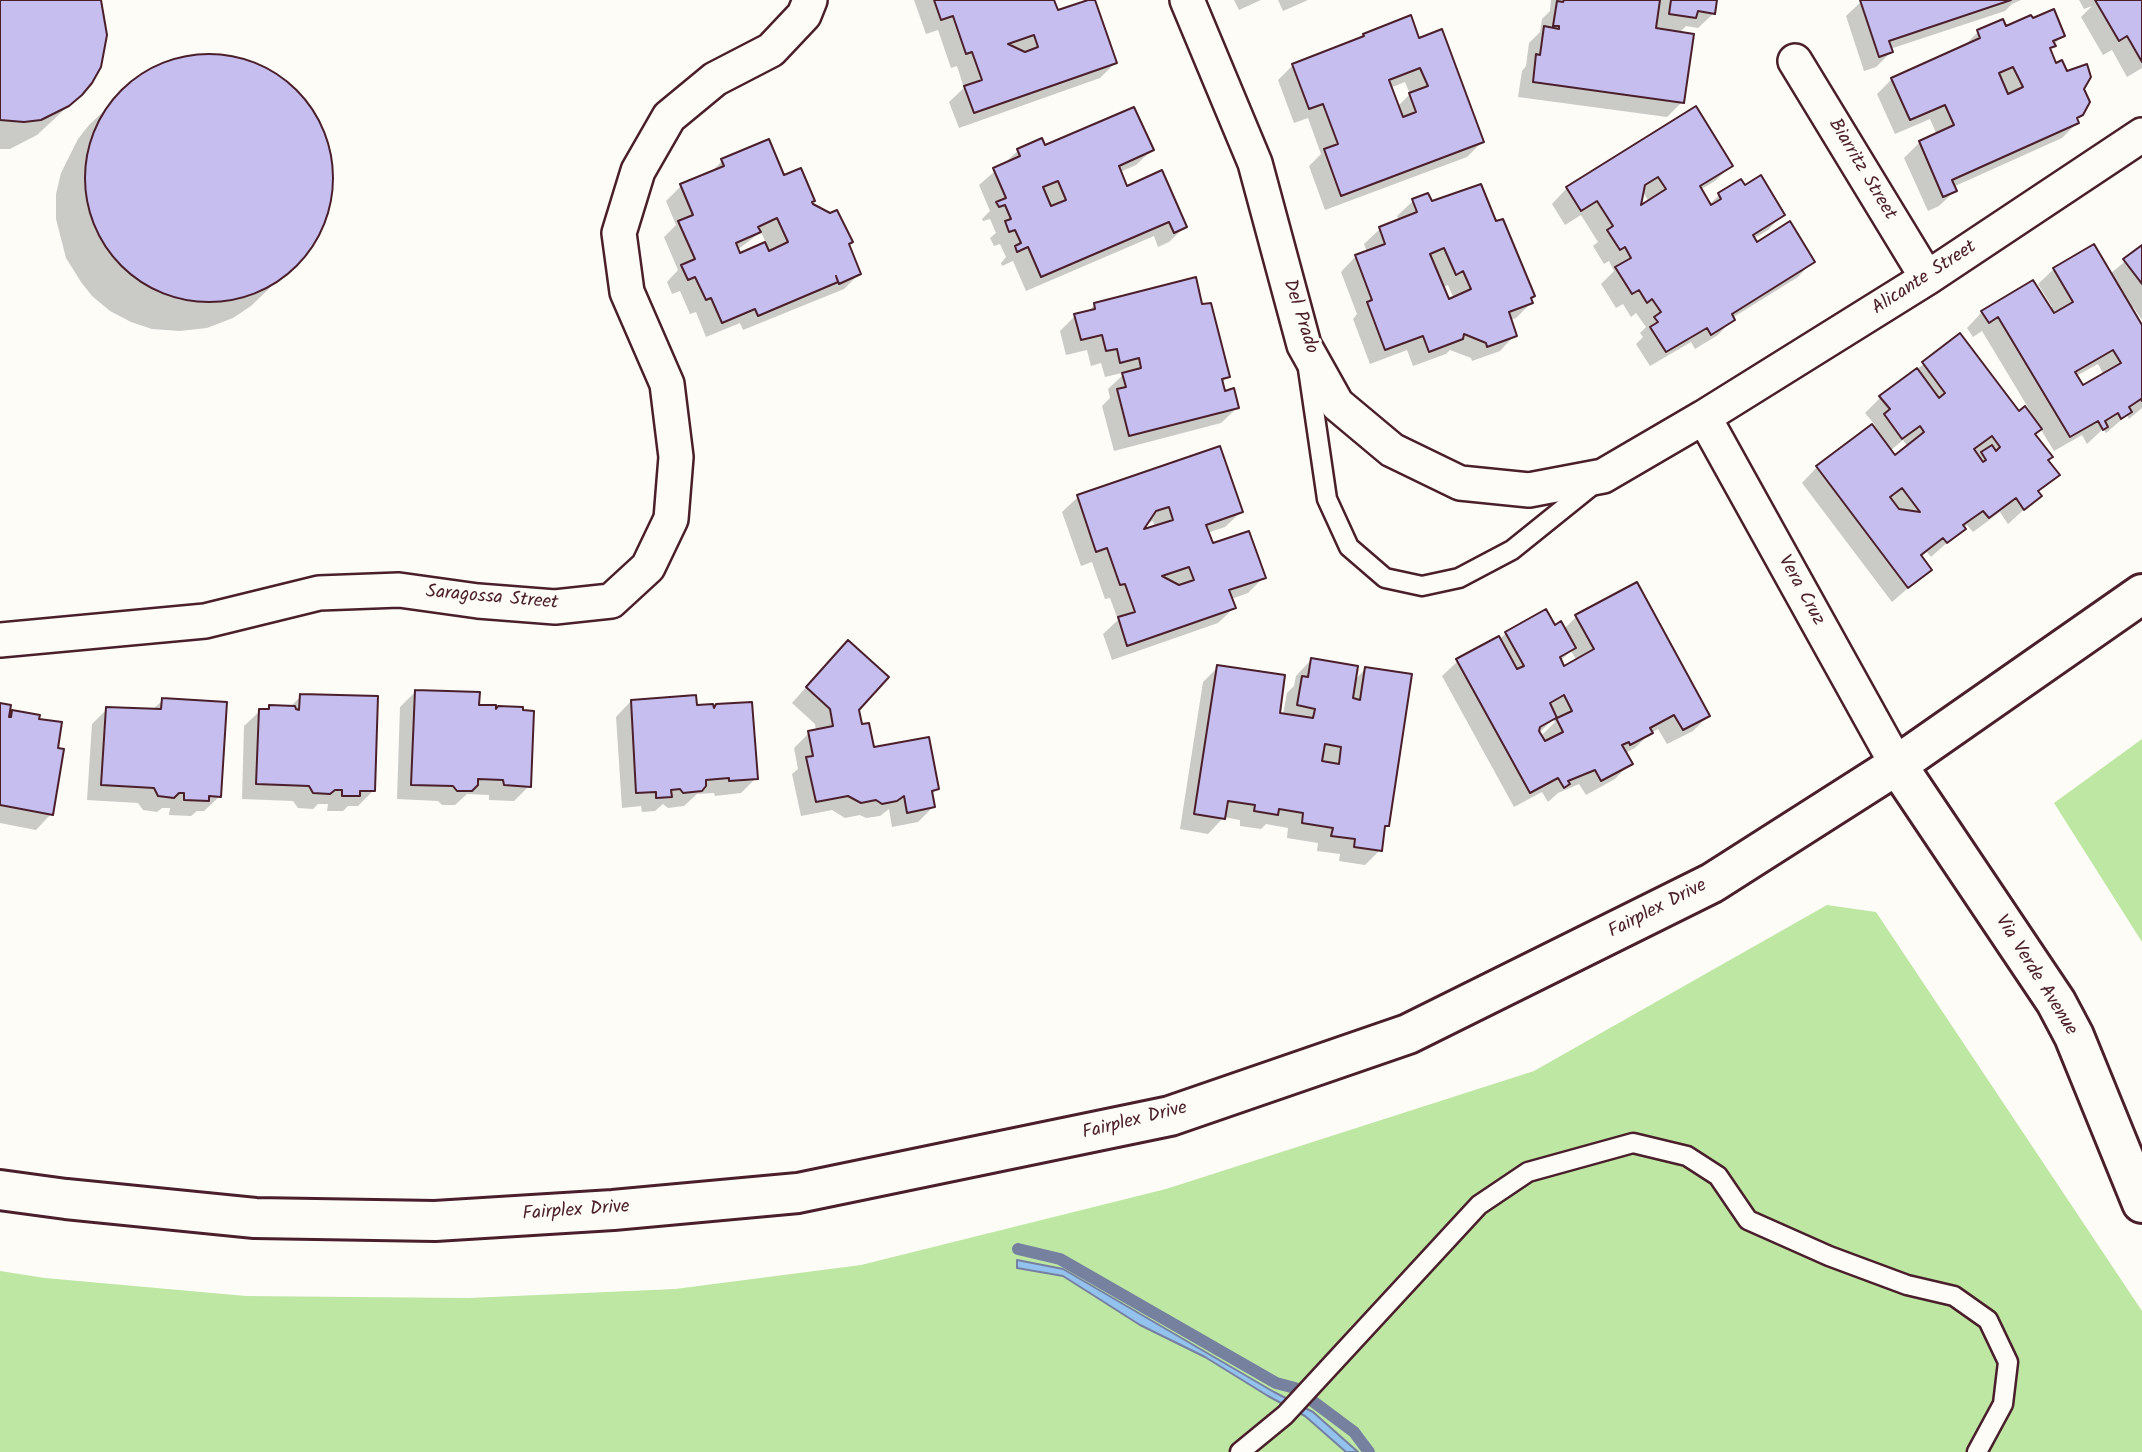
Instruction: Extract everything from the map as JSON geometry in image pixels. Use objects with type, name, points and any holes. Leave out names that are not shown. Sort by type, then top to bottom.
[{"type":"main road","name":"Fairplex Drive","points":[[0,1190],[255,1218],[435,1220],[599,1211],[798,1193],[1170,1116],[1408,1034],[1712,883],[1897,765],[2142,594]]},
{"type":"main road","name":"Via Verde Avenue","points":[[1897,765],[2056,1002],[2074,1036],[2142,1203]]},
{"type":"street","name":"Saragossa Street","points":[[0,640],[205,621],[319,593],[399,590],[478,601],[555,607],[611,601],[648,567],[671,519],[676,457],[667,384],[627,292],[619,233],[638,171],[669,117],[715,79],[771,50],[804,15],[810,0]]},
{"type":"street","name":"Del Prado","points":[[1187,0],[1255,163],[1304,345],[1337,404],[1392,450],[1460,483],[1529,490],[1603,476],[1704,417]]},
{"type":"street","name":"Biarritz Street","points":[[1795,61],[1927,278]]},
{"type":"street","name":"Alicante Street","points":[[1704,417],[1927,278],[2142,135]]},
{"type":"street","name":"Vera Cruz","points":[[1704,417],[1897,765]]},
{"type":"lane","points":[[1304,345],[1327,499],[1349,547],[1385,578],[1422,586],[1459,578],[1512,550],[1603,476]]},
{"type":"lane","points":[[1240,1452],[1284,1415],[1479,1205],[1528,1172],[1633,1143],[1687,1156],[1718,1176],[1748,1220],[1829,1256],[1907,1285],[1954,1296],[1989,1320],[2008,1362],[2003,1404],[1977,1452]]},
{"type":"green space","points":[[2142,739],[2142,942],[2054,803]]},
{"type":"green space","points":[[1827,905],[1876,912],[2142,1311],[2142,1452],[0,1452],[0,1271],[45,1278],[246,1296],[469,1298],[675,1289],[861,1265],[1166,1189],[1534,1071]]},
{"type":"water","points":[[1017,1260],[1063,1269],[1313,1412],[1358,1452],[1346,1452],[1305,1416],[1205,1357],[1140,1325],[1063,1276],[1017,1268]]},
{"type":"building","points":[[0,0],[101,0],[107,35],[101,67],[82,95],[69,106],[41,120],[0,120]]},
{"type":"building","points":[[934,0],[1054,0],[1058,10],[1095,0],[1117,63],[974,113],[964,86],[982,80],[972,52],[966,54],[953,16],[941,20]],"holes":[[[1034,35],[1038,47],[1025,52],[1008,44]]]},
{"type":"building","points":[[1660,0],[1656,28],[1694,34],[1684,103],[1533,82],[1536,54],[1540,55],[1544,26],[1559,29],[1559,26],[1553,26],[1557,1]]},
{"type":"building","points":[[1671,0],[1717,0],[1715,14],[1698,11],[1696,18],[1669,14]]},
{"type":"building","points":[[1860,0],[2011,0],[1889,41],[1893,52],[1879,57]]},
{"type":"building","points":[[2095,0],[2142,0],[2142,62],[2127,36],[2119,41]]},
{"type":"building","points":[[2054,9],[2065,36],[2053,41],[2056,46],[2050,48],[2056,63],[2062,60],[2067,71],[2087,64],[2091,77],[2084,89],[2090,102],[2083,115],[2077,118],[2079,123],[1952,180],[1957,191],[1943,197],[1919,141],[1954,125],[1945,105],[1910,120],[1891,78],[1980,38],[1977,30],[2003,19],[2006,26],[2031,15],[2033,18]],"holes":[[[2013,67],[2023,87],[2008,94],[1999,73]]]},
{"type":"building","points":[[1411,15],[1419,38],[1442,29],[1484,142],[1341,196],[1324,149],[1338,144],[1323,104],[1309,109],[1292,64],[1364,36],[1363,34]],"holes":[[[1420,68],[1428,86],[1409,93],[1416,112],[1403,117],[1389,80]]]},
{"type":"building","points":[[209,54],[245,60],[267,69],[287,82],[305,100],[318,120],[327,142],[333,178],[327,214],[318,236],[305,256],[287,274],[267,287],[245,296],[209,302],[173,296],[151,287],[131,274],[113,256],[100,236],[91,214],[85,178],[91,142],[100,120],[113,100],[131,82],[151,69],[173,60]]},
{"type":"building","points":[[1696,106],[1733,166],[1700,186],[1711,205],[1721,199],[1718,193],[1741,179],[1745,185],[1761,175],[1785,215],[1753,235],[1757,242],[1790,221],[1815,262],[1732,314],[1735,320],[1711,335],[1707,328],[1666,352],[1650,327],[1658,322],[1654,317],[1661,312],[1652,299],[1647,303],[1639,290],[1632,294],[1615,267],[1631,258],[1625,247],[1620,250],[1607,230],[1613,226],[1597,201],[1581,211],[1566,187]],"holes":[[[1658,177],[1666,189],[1641,205],[1645,185]]]},
{"type":"building","points":[[1134,107],[1154,150],[1119,166],[1127,186],[1162,170],[1187,227],[1174,233],[1169,222],[1041,277],[1028,247],[1017,252],[1015,246],[1021,243],[1015,230],[1009,232],[1005,221],[1011,219],[1005,205],[999,207],[996,202],[1006,198],[993,168],[1020,156],[1017,149],[1042,138],[1045,145]],"holes":[[[1058,181],[1066,200],[1051,206],[1043,187]]]},
{"type":"building","points":[[769,139],[784,175],[801,168],[815,201],[813,204],[830,213],[837,210],[853,242],[849,244],[861,274],[839,284],[836,276],[838,282],[758,316],[755,309],[722,323],[711,298],[706,300],[695,277],[688,280],[681,265],[695,259],[678,221],[693,215],[680,184],[724,166],[721,159]],"holes":[[[777,218],[788,242],[769,251],[765,242],[740,253],[736,243],[761,232],[758,227]]]},
{"type":"building","points":[[1481,184],[1496,221],[1503,219],[1535,296],[1531,298],[1533,303],[1509,312],[1517,336],[1487,347],[1486,343],[1464,334],[1463,339],[1429,352],[1423,336],[1385,350],[1367,302],[1372,300],[1355,255],[1385,244],[1379,227],[1417,212],[1412,199],[1428,193],[1432,201]],"holes":[[[1444,248],[1456,275],[1463,271],[1471,289],[1449,299],[1430,254]]]},
{"type":"building","points":[[2094,244],[2142,325],[2142,401],[2141,399],[2129,407],[2132,412],[2121,419],[2118,413],[2105,421],[2108,427],[2103,430],[2098,421],[2070,437],[1998,317],[1989,323],[1981,311],[2033,280],[2054,313],[2073,302],[2053,268]],"holes":[[[2113,350],[2121,363],[2083,385],[2075,372]]]},
{"type":"building","points":[[2142,245],[2142,284],[2123,259]]},
{"type":"building","points":[[1196,277],[1202,304],[1211,303],[1230,377],[1222,379],[1225,391],[1234,388],[1239,408],[1129,436],[1117,389],[1126,387],[1122,373],[1141,368],[1139,358],[1120,363],[1117,349],[1106,351],[1102,335],[1081,340],[1074,314],[1095,309],[1094,303]]},
{"type":"building","points":[[1960,333],[2019,411],[2025,406],[2042,429],[2035,434],[2053,457],[2048,460],[2060,475],[2038,491],[2042,496],[2024,510],[2016,498],[1989,518],[1983,511],[1963,525],[1966,529],[1947,543],[1943,538],[1921,555],[1932,570],[1908,588],[1816,466],[1872,424],[1895,455],[1924,432],[1920,426],[1902,439],[1884,414],[1890,409],[1879,396],[1917,368],[1939,398],[1945,393],[1922,362]],"holes":[[[1992,436],[2000,447],[1996,451],[1992,445],[1981,452],[1986,460],[1983,462],[1974,449]],[[1902,488],[1920,512],[1899,509],[1890,497]]]},
{"type":"building","points":[[1220,446],[1243,512],[1206,525],[1213,543],[1249,531],[1266,578],[1229,590],[1236,608],[1127,646],[1118,617],[1135,612],[1125,584],[1120,585],[1107,548],[1096,552],[1077,495]],"holes":[[[1169,507],[1173,520],[1144,529],[1156,511]],[[1189,567],[1194,580],[1179,585],[1162,576]]]},
{"type":"building","points":[[1637,582],[1710,716],[1683,730],[1674,715],[1650,728],[1653,733],[1630,745],[1629,742],[1622,745],[1633,764],[1601,781],[1595,770],[1568,781],[1570,784],[1564,788],[1558,778],[1530,793],[1456,659],[1499,636],[1517,669],[1524,666],[1505,632],[1546,609],[1555,625],[1561,621],[1576,648],[1560,657],[1564,666],[1594,649],[1575,615]],"holes":[[[1564,695],[1572,711],[1557,718],[1550,703]],[[1556,718],[1563,732],[1545,741],[1539,731],[1540,727]]]},
{"type":"building","points":[[848,640],[889,677],[859,710],[862,724],[869,723],[874,747],[929,737],[939,789],[932,791],[935,807],[907,813],[904,796],[897,801],[882,804],[876,800],[861,803],[848,796],[816,802],[806,757],[813,756],[808,731],[833,726],[830,709],[806,687]]},
{"type":"building","points":[[1311,658],[1358,666],[1353,698],[1360,700],[1365,667],[1412,674],[1389,826],[1385,826],[1382,851],[1354,847],[1355,839],[1331,836],[1333,828],[1302,823],[1303,813],[1279,809],[1278,815],[1254,811],[1255,805],[1228,801],[1225,819],[1194,814],[1217,665],[1285,675],[1280,713],[1313,718],[1315,709],[1297,705],[1302,676],[1308,677]],"holes":[[[1325,744],[1341,747],[1339,764],[1322,761]]]},
{"type":"building","points":[[415,690],[480,692],[479,705],[496,705],[496,709],[498,706],[523,707],[523,710],[534,711],[531,787],[504,785],[503,780],[478,779],[478,785],[472,791],[457,791],[453,786],[411,785]]},
{"type":"building","points":[[300,694],[378,696],[375,791],[360,791],[360,796],[342,796],[342,790],[335,790],[330,794],[313,793],[309,786],[256,784],[259,709],[269,709],[269,705],[295,706],[299,710]]},
{"type":"building","points":[[696,695],[697,705],[713,704],[714,708],[716,704],[752,702],[758,779],[706,780],[702,791],[683,793],[680,789],[671,790],[672,797],[656,798],[656,792],[636,793],[631,700]]},
{"type":"building","points":[[162,698],[227,702],[221,797],[209,796],[209,801],[184,800],[184,793],[179,793],[174,798],[158,796],[154,788],[101,785],[106,707],[161,709]]},
{"type":"building","points":[[0,703],[11,705],[9,717],[12,710],[40,715],[39,719],[62,722],[58,748],[64,749],[53,815],[0,805]]},
{"type":"waterway","points":[[1018,1249],[1060,1259],[1276,1383],[1295,1388],[1354,1432],[1369,1452]]}]
